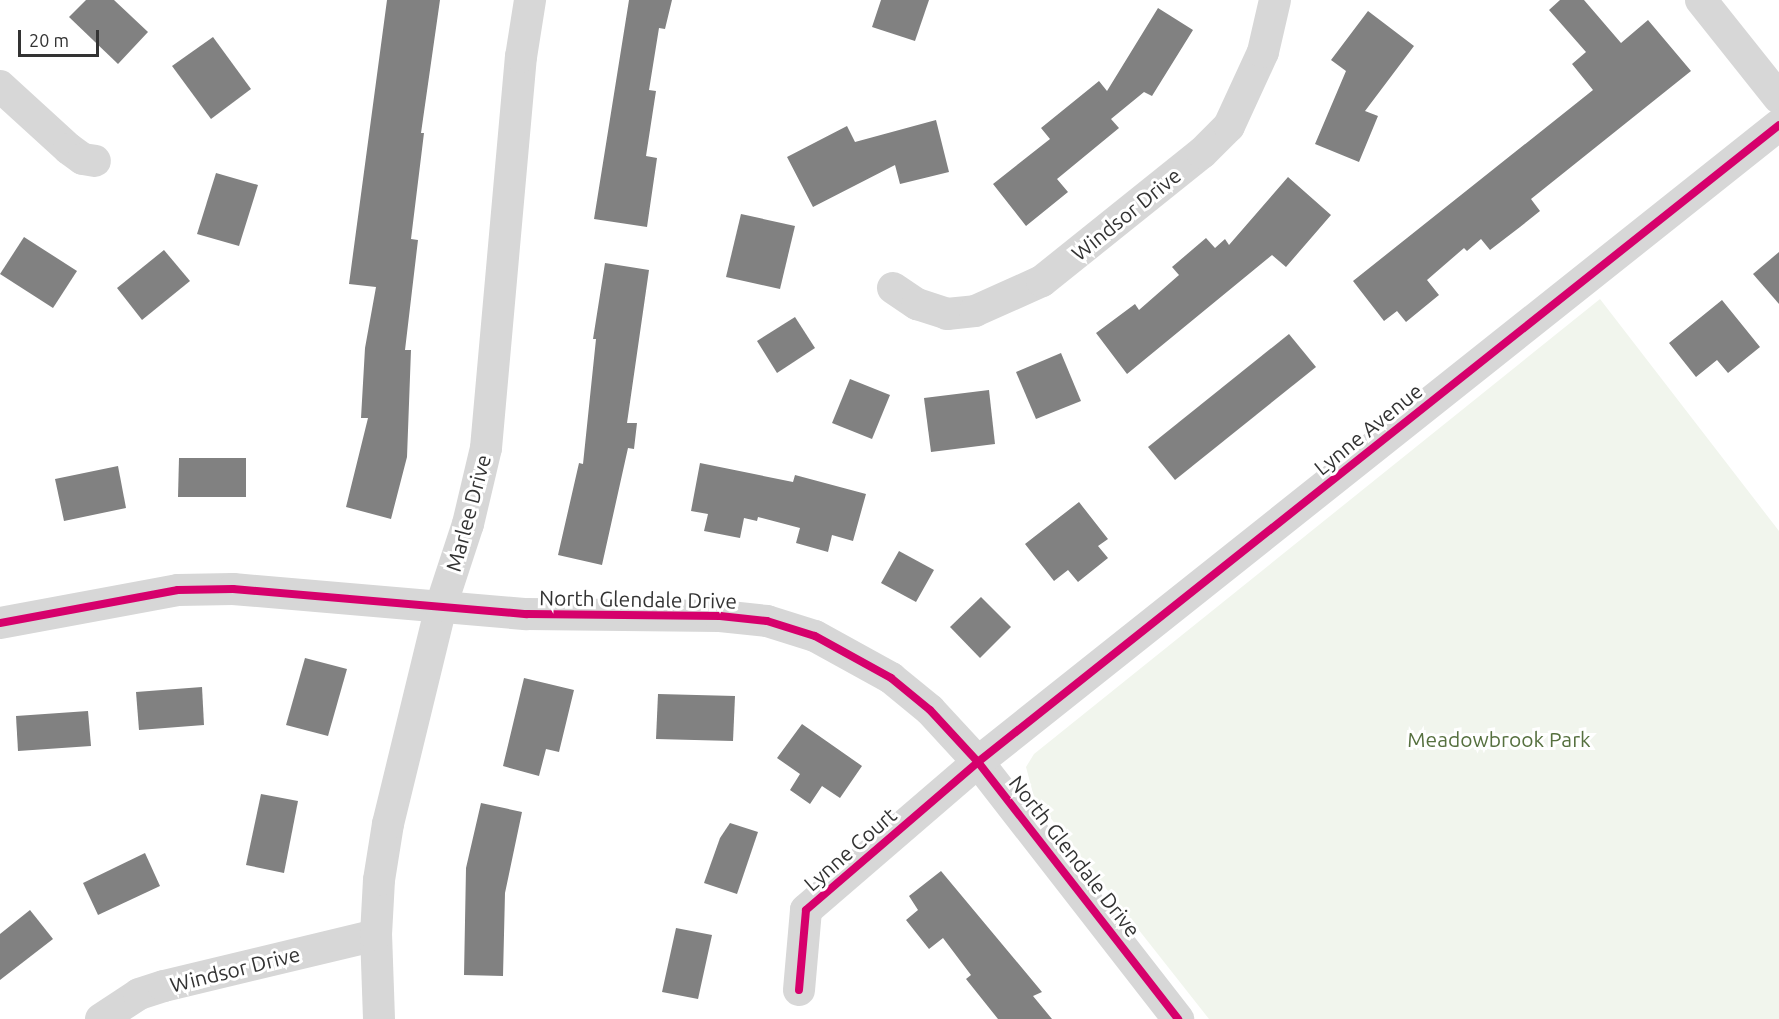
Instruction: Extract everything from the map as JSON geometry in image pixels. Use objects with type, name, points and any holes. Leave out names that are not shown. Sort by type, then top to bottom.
[{"type":"street","name":"Marlee Drive","points":[[378,1019],[376,935],[379,880],[388,824],[441,606],[468,524],[486,448],[519,78],[530,0]]},
{"type":"street","name":"Windsor Drive","points":[[893,288],[917,304],[947,314],[975,311],[1042,281],[1202,153],[1229,126],[1263,52],[1275,0]]},
{"type":"street","points":[[1701,0],[1779,98]]},
{"type":"street","points":[[0,86],[69,149],[83,159],[95,161]]},
{"type":"street","name":"Lynne Avenue","points":[[978,762],[1779,125]]},
{"type":"street","name":"North Glendale Drive","points":[[0,623],[189,590],[302,592],[527,614],[720,615],[767,621],[824,641],[891,678],[930,710],[978,762],[1178,1019]]},
{"type":"street","name":"Lynne Court","points":[[799,990],[806,910],[978,762]]},
{"type":"street","name":"Windsor Drive","points":[[101,1019],[139,994],[164,986],[376,935]]},
{"type":"green space","name":"Meadowbrook Park","points":[[1600,299],[1779,531],[1779,1019],[1209,1019],[1034,797],[1026,767],[1034,754]]},
{"type":"building","points":[[86,0],[114,0],[148,32],[118,64],[69,17]]},
{"type":"building","points":[[387,0],[440,0],[421,133],[424,133],[411,239],[418,240],[405,350],[411,350],[407,457],[391,519],[346,507],[368,418],[361,418],[365,348],[376,287],[349,284]]},
{"type":"building","points":[[629,0],[672,0],[665,29],[659,28],[649,90],[656,91],[646,156],[657,158],[647,227],[594,219]]},
{"type":"building","points":[[881,0],[929,0],[915,41],[872,27]]},
{"type":"building","points":[[1560,0],[1584,0],[1621,43],[1648,20],[1691,71],[1531,199],[1540,211],[1520,227],[1490,250],[1481,239],[1467,251],[1464,248],[1427,280],[1439,295],[1406,322],[1397,311],[1384,321],[1353,281],[1593,90],[1572,64],[1586,52],[1549,10]]},
{"type":"building","points":[[1158,8],[1193,30],[1152,96],[1144,92],[1111,119],[1119,128],[1057,179],[1068,192],[1026,226],[993,184],[1050,139],[1041,128],[1099,81],[1107,91]]},
{"type":"building","points":[[1368,11],[1414,46],[1365,111],[1378,116],[1359,162],[1315,144],[1346,71],[1331,60]]},
{"type":"building","points":[[213,37],[251,89],[211,119],[172,66]]},
{"type":"building","points":[[936,120],[949,172],[900,184],[895,165],[813,207],[787,157],[847,126],[855,142]]},
{"type":"building","points":[[216,173],[258,185],[239,246],[197,234]]},
{"type":"building","points":[[1288,177],[1331,215],[1286,267],[1272,255],[1127,374],[1096,333],[1135,304],[1139,310],[1179,275],[1172,267],[1206,238],[1215,248],[1225,239],[1229,245]]},
{"type":"building","points":[[741,214],[795,226],[780,289],[726,277]]},
{"type":"building","points":[[24,237],[77,271],[53,308],[0,274]]},
{"type":"building","points":[[164,250],[190,281],[142,320],[117,288]]},
{"type":"building","points":[[1779,252],[1779,304],[1753,274]]},
{"type":"building","points":[[605,263],[649,270],[627,423],[637,423],[634,449],[628,448],[602,565],[558,555],[579,463],[583,464],[596,339],[593,339]]},
{"type":"building","points":[[1722,300],[1760,347],[1728,373],[1717,360],[1696,377],[1669,343]]},
{"type":"building","points":[[795,317],[815,348],[777,373],[757,341]]},
{"type":"building","points":[[1289,334],[1316,367],[1175,480],[1148,447]]},
{"type":"building","points":[[1061,353],[1081,401],[1036,419],[1016,372]]},
{"type":"building","points":[[850,379],[890,395],[872,439],[832,423]]},
{"type":"building","points":[[989,390],[995,444],[931,452],[924,398]]},
{"type":"building","points":[[179,458],[246,458],[246,497],[178,497]]},
{"type":"building","points":[[700,463],[793,482],[795,475],[866,494],[853,541],[832,535],[828,552],[796,543],[800,528],[758,517],[757,521],[744,518],[740,538],[704,531],[708,514],[691,511]]},
{"type":"building","points":[[118,466],[126,508],[64,521],[55,479]]},
{"type":"building","points":[[1079,502],[1108,539],[1098,546],[1108,558],[1078,582],[1068,570],[1054,581],[1025,544]]},
{"type":"building","points":[[899,551],[934,570],[916,602],[881,583]]},
{"type":"building","points":[[981,597],[1011,627],[980,658],[950,627]]},
{"type":"building","points":[[305,658],[347,669],[328,736],[286,725]]},
{"type":"building","points":[[524,678],[574,690],[559,752],[546,749],[539,776],[503,766]]},
{"type":"building","points":[[202,687],[204,725],[139,730],[136,692]]},
{"type":"building","points":[[658,694],[735,696],[733,741],[656,739]]},
{"type":"building","points":[[88,711],[91,746],[18,751],[16,716]]},
{"type":"building","points":[[802,724],[862,766],[840,798],[822,786],[810,804],[790,790],[800,774],[777,758]]},
{"type":"building","points":[[261,794],[298,801],[284,873],[246,865]]},
{"type":"building","points":[[481,803],[522,812],[505,893],[503,976],[464,975],[466,868]]},
{"type":"building","points":[[730,823],[758,832],[737,894],[704,883],[720,838]]},
{"type":"building","points":[[145,853],[160,886],[98,915],[83,883]]},
{"type":"building","points":[[941,871],[1042,992],[1033,996],[1052,1019],[998,1019],[966,979],[971,975],[943,938],[929,949],[906,920],[918,910],[909,896]]},
{"type":"building","points":[[30,910],[53,939],[0,980],[0,934]]},
{"type":"building","points":[[676,928],[712,935],[698,999],[662,992]]},
{"type":"cycle path","points":[[799,990],[806,910],[978,762],[1779,125]]},
{"type":"cycle path","points":[[0,623],[178,590],[233,589],[527,614],[720,616],[767,621],[815,636],[891,678],[930,710],[978,762],[1178,1019]]}]
